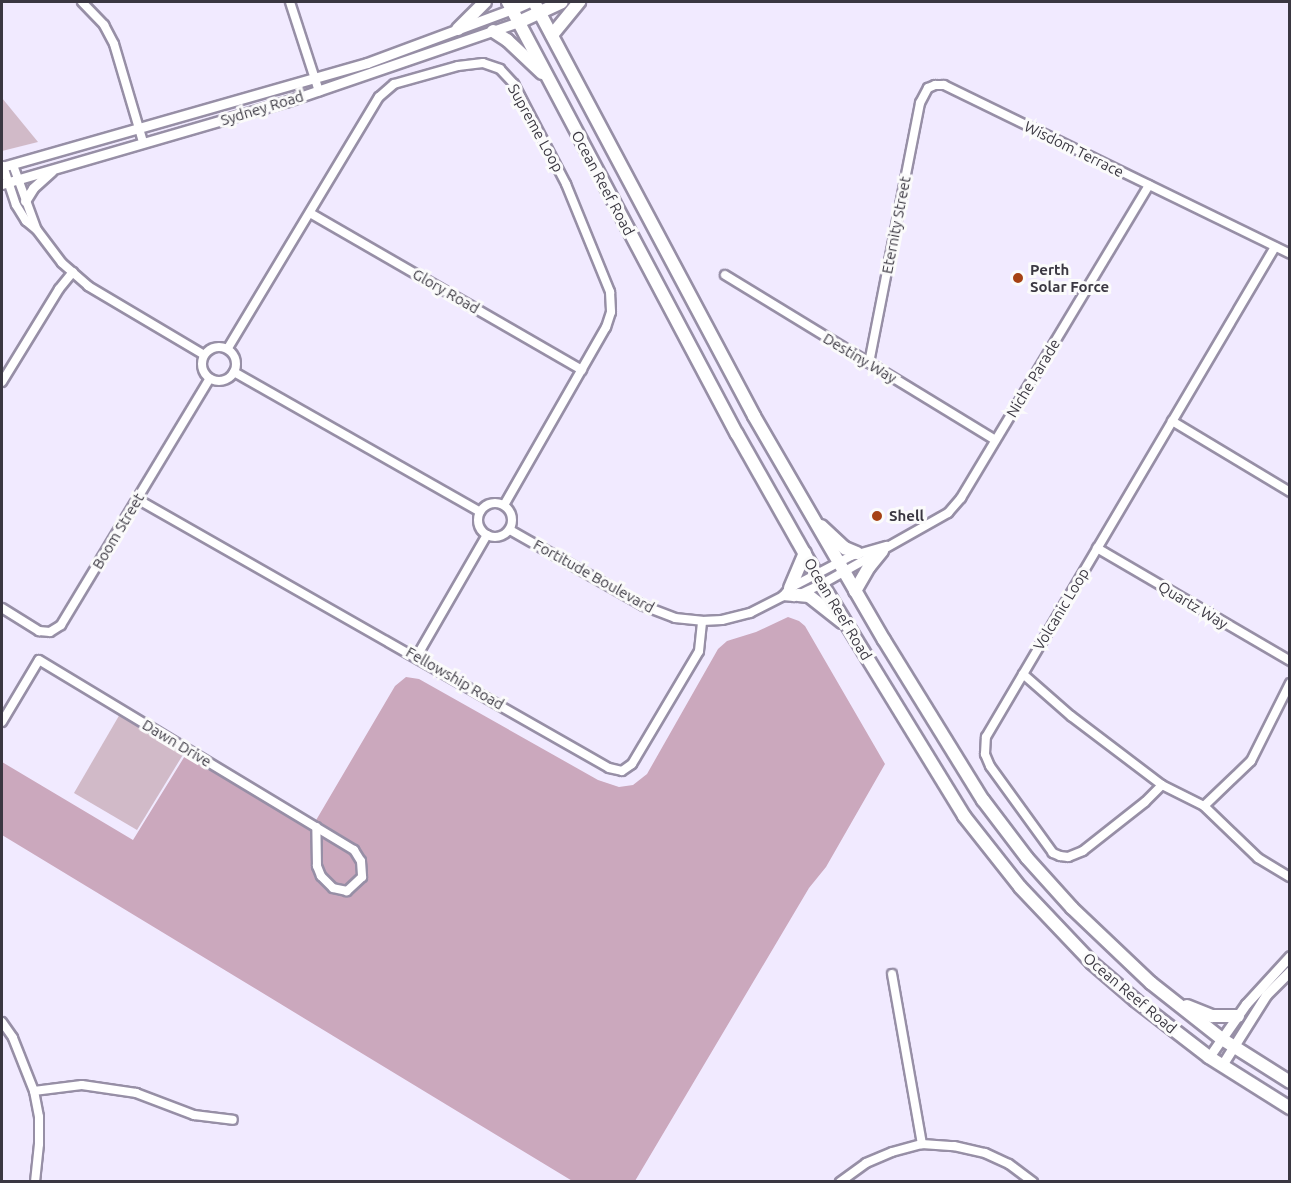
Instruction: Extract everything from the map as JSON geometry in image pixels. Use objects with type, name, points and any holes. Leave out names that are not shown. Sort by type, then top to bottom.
[{"type":"main road","points":[[458,29],[485,2]]},
{"type":"main road","points":[[510,5],[528,2]]},
{"type":"main road","points":[[519,22],[537,7],[562,2]]},
{"type":"main road","points":[[552,34],[579,2]]},
{"type":"main road","name":"Ocean Reef Road","points":[[510,5],[737,434],[819,579],[964,816],[1020,887],[1092,963],[1135,1000],[1209,1057],[1290,1108]]},
{"type":"main road","name":"Ocean Reef Road","points":[[537,7],[749,408],[951,752],[995,816],[1081,918],[1165,994],[1233,1047],[1290,1082]]},
{"type":"main road","points":[[493,31],[507,39],[551,82]]},
{"type":"main road","points":[[814,519],[845,548],[857,553]]},
{"type":"main road","points":[[855,591],[869,567],[887,548]]},
{"type":"main road","points":[[805,553],[790,593],[814,599],[850,628]]},
{"type":"main road","points":[[1165,994],[1212,1016],[1238,1016]]},
{"type":"street","points":[[82,2],[104,25],[114,44],[143,142]]},
{"type":"street","points":[[290,2],[319,91]]},
{"type":"street","name":"Sydney Road","points":[[6,166],[367,63],[458,29],[510,5]]},
{"type":"street","name":"Sydney Road","points":[[8,182],[319,91],[519,22]]},
{"type":"street","name":"Supreme Loop","points":[[228,348],[379,97],[394,84],[458,66],[483,63],[500,69],[514,84],[566,184],[610,292],[611,312],[606,327],[504,505]]},
{"type":"street","name":"Wisdom Terrace","points":[[928,88],[945,85],[1290,254]]},
{"type":"street","name":"Eternity Street","points":[[869,363],[920,103],[928,88]]},
{"type":"street","points":[[6,166],[8,182],[16,205],[26,221],[37,230],[73,272],[88,286],[124,309],[204,355]]},
{"type":"street","points":[[25,201],[33,188],[56,167]]},
{"type":"street","points":[[8,182],[25,201],[37,230]]},
{"type":"street","name":"Niche Parade","points":[[819,579],[887,548],[948,513],[961,498],[1149,185]]},
{"type":"street","name":"Glory Road","points":[[310,213],[582,370]]},
{"type":"street","name":"Volcanic Loop","points":[[1162,785],[1145,802],[1083,851],[1068,857],[1053,853],[990,766],[985,754],[986,737],[1275,247]]},
{"type":"street","points":[[2,378],[59,289],[73,272]]},
{"type":"street","name":"Destiny Way","points":[[725,275],[995,441]]},
{"type":"street","points":[[212,348],[228,348],[237,362],[234,372],[225,380],[210,378],[202,367],[204,355],[212,348]]},
{"type":"street","points":[[234,372],[480,512]]},
{"type":"street","name":"Boom Street","points":[[2,608],[39,632],[50,632],[61,625],[210,378]]},
{"type":"street","points":[[1172,422],[1290,492]]},
{"type":"street","name":"Fellowship Road","points":[[137,499],[417,656],[609,768],[622,771],[632,764],[699,651],[702,621]]},
{"type":"street","points":[[487,504],[504,505],[513,519],[510,530],[501,536],[487,535],[478,524],[480,512],[487,504]]},
{"type":"street","name":"Fortitude Boulevard","points":[[510,530],[644,606],[675,618],[702,621],[722,620],[750,613],[819,579]]},
{"type":"street","points":[[417,656],[487,535]]},
{"type":"street","name":"Niche Parade","points":[[842,567],[857,553],[887,548]]},
{"type":"street","name":"Quartz Way","points":[[1097,548],[1290,662]]},
{"type":"street","name":"Dawn Drive","points":[[2,722],[39,660],[316,827],[354,850],[361,861],[362,877],[347,891],[333,888],[321,876],[317,866],[316,827]]},
{"type":"street","points":[[1023,674],[1071,716],[1162,785],[1204,806],[1258,858],[1290,877]]},
{"type":"street","points":[[1204,806],[1251,761],[1290,683]]},
{"type":"street","points":[[1209,1057],[1267,978],[1290,956]]},
{"type":"street","points":[[1222,1065],[1266,995],[1290,970]]},
{"type":"street","points":[[892,974],[922,1144]]},
{"type":"street","points":[[2,1022],[14,1038],[34,1092],[39,1126],[35,1182]]},
{"type":"street","points":[[34,1092],[82,1084],[136,1093],[194,1115],[233,1120]]},
{"type":"street","points":[[840,1182],[867,1162],[922,1144],[954,1146],[985,1153],[1009,1164],[1034,1182]]},
{"type":"shaded area","points":[[2,98],[38,142],[2,151]]},
{"type":"shaded area","points":[[788,617],[805,626],[885,764],[826,867],[809,888],[635,1181],[574,1182],[2,835],[2,762],[133,840],[191,746],[315,822],[395,686],[406,677],[419,679],[598,780],[619,787],[633,785],[647,774],[718,649],[727,641],[756,632]]},
{"type":"shaded area","points":[[120,714],[184,753],[137,830],[74,793]]},
{"type":"place","name":"Perth Solar Force","points":[[1018,278]]},
{"type":"place","name":"Shell","points":[[877,516]]}]
